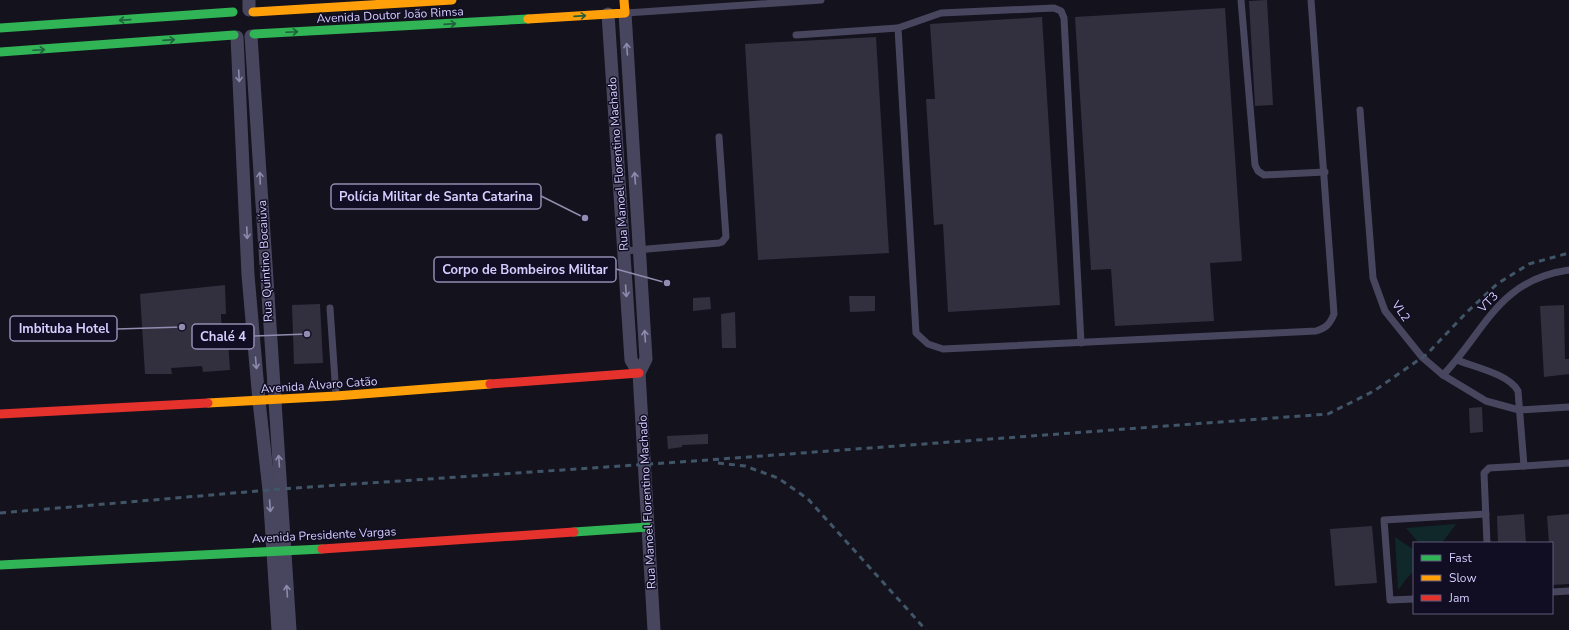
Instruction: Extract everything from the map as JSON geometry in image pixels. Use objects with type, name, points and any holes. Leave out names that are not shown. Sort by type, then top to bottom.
[{"type":"street","name":"Avenida Doutor João Rimsa","points":[[253,20],[432,13],[452,0]]},
{"type":"street","name":"Avenida Doutor João Rimsa","points":[[253,20],[432,13],[608,11],[624,7]]},
{"type":"street","name":"Rua Manoel Florentino Machado","points":[[624,7],[646,359],[639,373]]},
{"type":"street","points":[[232,30],[229,18],[234,8]]},
{"type":"street","points":[[0,28],[53,37],[232,30],[247,38],[253,20],[240,9],[234,8],[53,37],[0,52]]},
{"type":"street","name":"Rua Manoel Florentino Machado","points":[[608,11],[631,360],[639,373],[654,630]]},
{"type":"street","name":"Rua Quintino Bocaiúva","points":[[253,20],[266,274],[275,400],[279,551],[278,630]]},
{"type":"street","name":"Rua Quintino Bocaiúva","points":[[232,30],[242,133],[248,275],[259,401],[269,490],[290,630]]},
{"type":"street","points":[[242,133],[258,132]]},
{"type":"street","points":[[244,162],[260,161]]},
{"type":"street","points":[[248,275],[266,274]]},
{"type":"street","name":"Avenida Álvaro Catão","points":[[0,414],[275,400],[639,373]]},
{"type":"street","name":"Avenida Presidente Vargas","points":[[0,565],[279,551],[648,527]]},
{"type":"lane","points":[[624,7],[821,0]]},
{"type":"lane","points":[[1241,0],[1256,165],[1258,171],[1264,175],[1325,172]]},
{"type":"lane","points":[[898,28],[916,333],[928,344],[943,349],[1316,331],[1326,328],[1331,322],[1334,314],[1325,172],[1311,0]]},
{"type":"lane","points":[[796,35],[898,28],[941,13],[1054,8],[1061,12],[1064,18],[1081,342]]},
{"type":"lane","name":"VL2","points":[[1360,110],[1373,278],[1385,311],[1422,357],[1442,375],[1486,401],[1519,410],[1569,407]]},
{"type":"lane","points":[[624,252],[640,249],[718,243],[724,240],[726,237],[719,137]]},
{"type":"lane","points":[[620,198],[636,197]]},
{"type":"lane","name":"VT3","points":[[1442,375],[1457,360],[1480,327],[1498,305],[1519,287],[1540,277],[1569,270]]},
{"type":"lane","points":[[330,308],[336,396]]},
{"type":"lane","points":[[1457,360],[1507,379],[1515,386],[1518,391],[1524,466]]},
{"type":"lane","points":[[1487,542],[1484,473],[1486,470],[1489,468],[1569,463]]},
{"type":"lane","points":[[1413,599],[1390,600],[1384,520],[1486,514]]},
{"type":"lane","points":[[1553,592],[1569,591]]},
{"type":"green space","points":[[1456,524],[1443,542],[1418,542],[1406,528]]},
{"type":"green space","points":[[1395,537],[1413,549],[1413,572],[1398,590]]},
{"type":"building","points":[[1267,0],[1273,105],[1255,106],[1249,1]]},
{"type":"building","points":[[1225,8],[1242,261],[1210,263],[1214,321],[1115,326],[1111,269],[1091,270],[1075,17]]},
{"type":"building","points":[[1042,17],[1060,305],[948,312],[943,224],[934,225],[926,99],[935,99],[930,24]]},
{"type":"building","points":[[876,37],[889,253],[758,260],[745,44]]},
{"type":"building","points":[[225,285],[226,314],[221,314],[222,340],[228,341],[230,370],[203,372],[202,366],[171,368],[172,374],[145,374],[140,294]]},
{"type":"building","points":[[849,296],[875,296],[875,311],[850,312]]},
{"type":"building","points":[[710,297],[711,309],[693,311],[693,298]]},
{"type":"building","points":[[320,304],[323,363],[294,364],[292,305]]},
{"type":"building","points":[[1564,305],[1565,359],[1569,359],[1569,374],[1544,377],[1540,306]]},
{"type":"building","points":[[735,312],[736,348],[722,348],[721,314]]},
{"type":"building","points":[[1482,407],[1483,432],[1470,433],[1469,408]]},
{"type":"building","points":[[708,434],[708,444],[682,445],[682,447],[668,449],[667,436]]},
{"type":"building","points":[[1524,514],[1526,542],[1498,542],[1497,516]]},
{"type":"building","points":[[1569,514],[1569,584],[1553,585],[1553,542],[1549,542],[1547,516]]},
{"type":"building","points":[[1372,526],[1377,583],[1335,586],[1330,529]]},
{"type":"railway","points":[[0,513],[281,489],[694,461],[1328,414],[1374,391],[1427,354],[1467,312],[1497,284],[1529,264],[1569,253]]},
{"type":"railway","points":[[718,463],[745,466],[778,478],[808,499],[926,630]]},
{"type":"traffic: fast","points":[[0,28],[233,12]]},
{"type":"traffic: fast","points":[[254,34],[528,19]]},
{"type":"traffic: fast","points":[[0,52],[234,35]]},
{"type":"traffic: fast","points":[[574,532],[648,527]]},
{"type":"traffic: fast","points":[[0,565],[322,549]]},
{"type":"traffic: slow","points":[[253,12],[452,0]]},
{"type":"traffic: slow","points":[[528,19],[625,13],[624,0]]},
{"type":"traffic: slow","points":[[208,403],[336,396],[490,384]]},
{"type":"traffic: jam","points":[[490,384],[639,373]]},
{"type":"traffic: jam","points":[[0,414],[208,403]]},
{"type":"traffic: jam","points":[[322,549],[574,532]]},
{"type":"place","name":"Polícia Militar de Santa Catarina","points":[[585,218]]},
{"type":"place","name":"Corpo de Bombeiros Militar","points":[[667,283]]},
{"type":"place","name":"Imbituba Hotel","points":[[182,327]]},
{"type":"place","name":"Chalé 4","points":[[307,334]]}]
